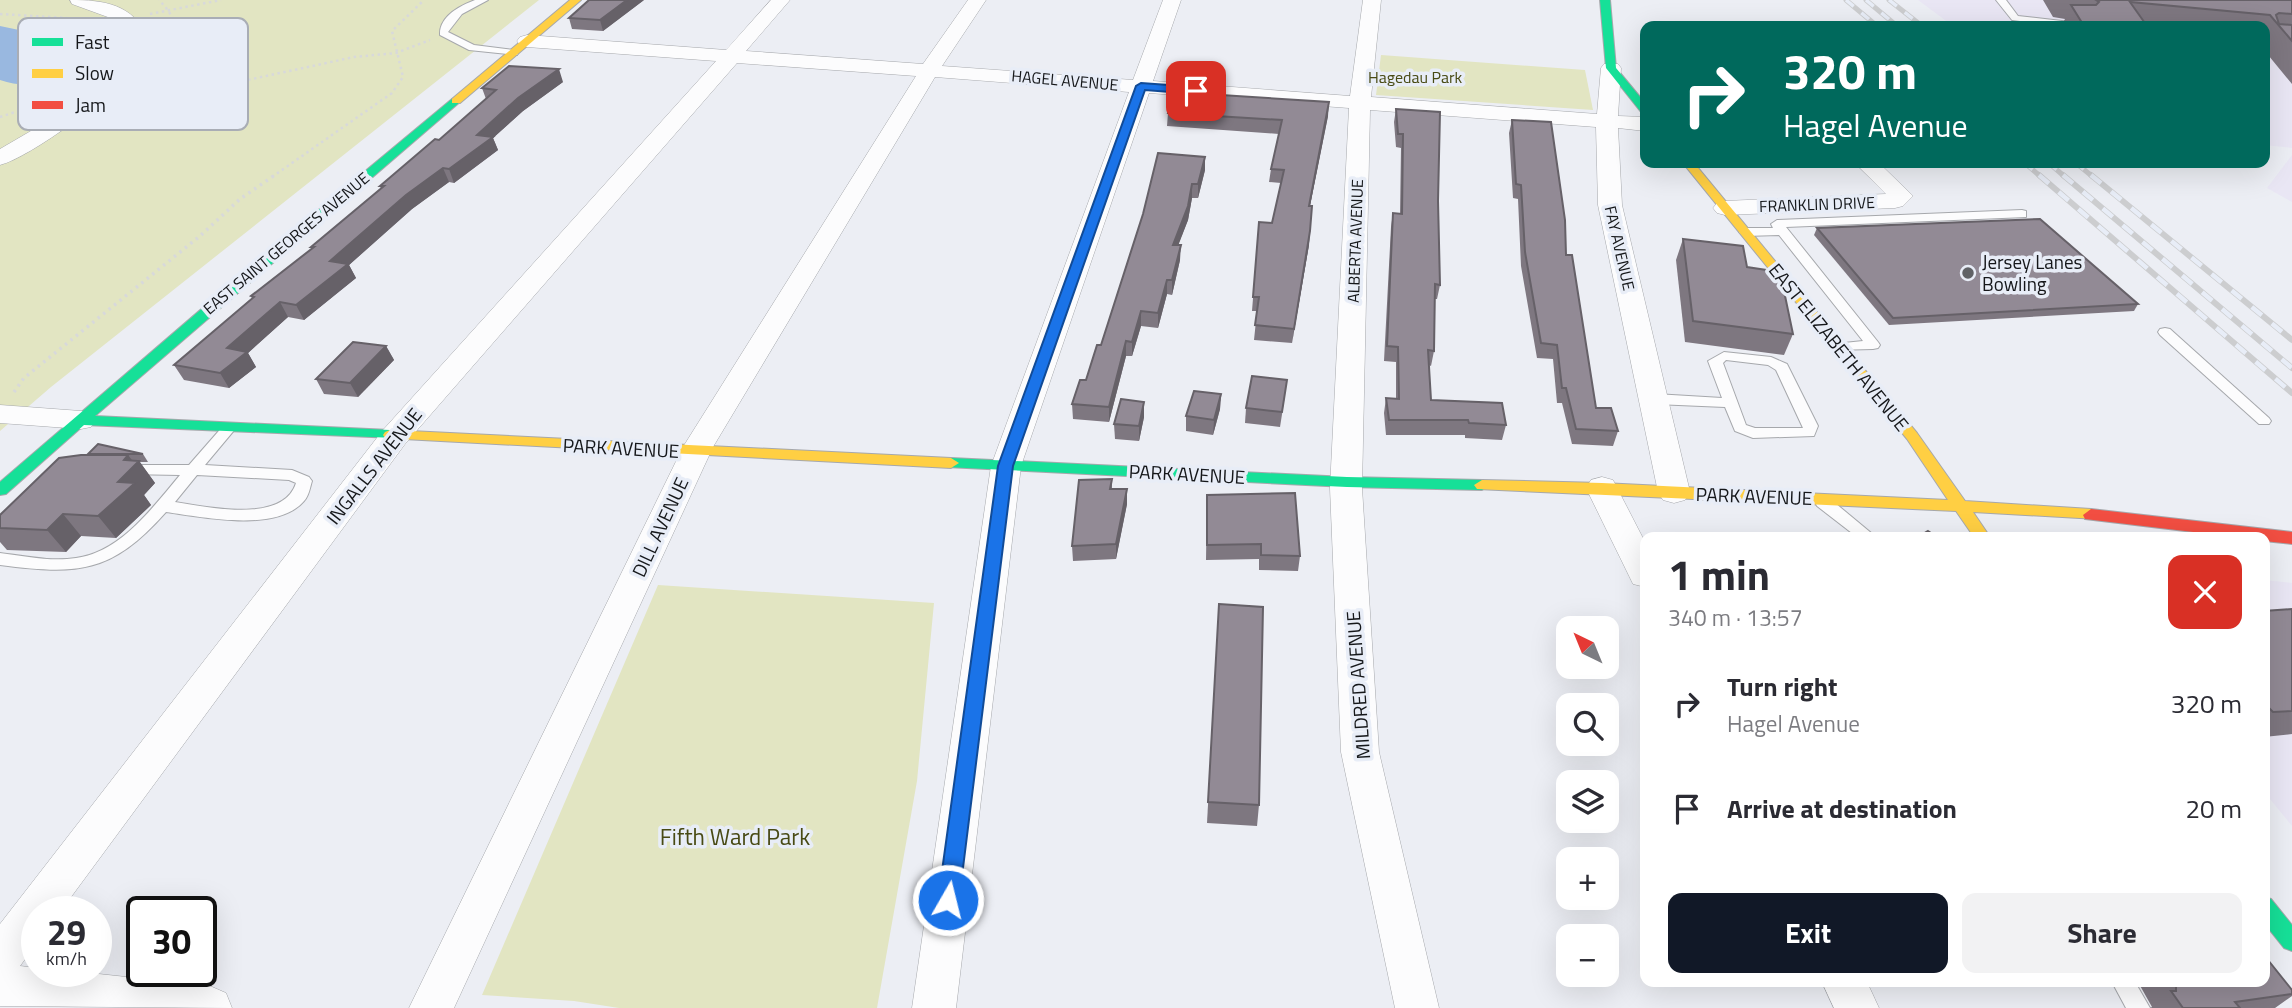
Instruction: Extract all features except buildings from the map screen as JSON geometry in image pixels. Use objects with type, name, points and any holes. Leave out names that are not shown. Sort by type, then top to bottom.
[{"type":"street","name":"EAST SAINT GEORGES AVENUE","points":[[0,491],[273,254],[576,0]]},
{"type":"street","name":"INGALLS AVENUE","points":[[0,958],[394,437],[781,0]]},
{"type":"street","name":"DILL AVENUE","points":[[431,1008],[696,451],[930,69],[977,0]]},
{"type":"street","points":[[934,1008],[1006,466],[1172,0]]},
{"type":"street","name":"ALBERTA AVENUE","points":[[1347,482],[1360,104],[1372,0]]},
{"type":"street","name":"FAY AVENUE","points":[[1605,0],[1611,68],[1607,120],[1609,205],[1674,492]]},
{"type":"street","points":[[74,9],[109,8],[124,18]]},
{"type":"street","name":"HAGEL AVENUE","points":[[520,47],[930,69],[1640,123]]},
{"type":"street","points":[[1611,68],[1640,104]]},
{"type":"street","points":[[0,158],[48,130]]},
{"type":"street","name":"EAST ELIZABETH AVENUE","points":[[1694,168],[1737,207],[1745,232],[1912,436],[1978,532]]},
{"type":"street","name":"FRANKLIN DRIVE","points":[[1737,207],[1895,201],[1900,196],[1871,168]]},
{"type":"street","points":[[3,406],[81,419]]},
{"type":"street","name":"PARK AVENUE","points":[[81,419],[394,437],[1347,482],[1602,488],[2043,510],[2239,532]]},
{"type":"street","name":"MILDRED AVENUE","points":[[1347,482],[1360,752],[1417,1008]]},
{"type":"street","points":[[1602,488],[1640,565]]},
{"type":"street","name":"PARK AVENUE","points":[[2270,536],[2292,538]]},
{"type":"street","points":[[2270,914],[2292,941]]},
{"type":"street","points":[[0,985],[210,1008]]},
{"type":"street","points":[[1846,987],[1857,1008]]},
{"type":"lane","points":[[483,0],[459,10],[447,22],[443,33],[472,48],[520,47]]},
{"type":"lane","points":[[2001,0],[2015,18],[2039,21]]},
{"type":"lane","points":[[1737,207],[1779,228],[1872,345],[1839,346]]},
{"type":"lane","points":[[1745,232],[2022,214]]},
{"type":"lane","points":[[2165,332],[2264,421]]},
{"type":"lane","points":[[1724,356],[1771,361],[1782,367],[1811,426],[1809,433],[1753,433],[1740,428],[1730,403],[1715,361],[1724,356]]},
{"type":"lane","points":[[1655,399],[1730,403]]},
{"type":"lane","points":[[0,559],[57,565],[86,563],[113,551],[136,534],[229,428]]},
{"type":"lane","points":[[111,469],[292,475],[304,481],[304,489],[292,505],[256,516],[162,506]]},
{"type":"lane","points":[[18,475],[37,476]]},
{"type":"lane","points":[[1820,499],[1862,532]]},
{"type":"lane","points":[[2126,987],[2139,1008]]},
{"type":"path","points":[[131,18],[221,0]]},
{"type":"path","points":[[3,406],[23,378],[200,236],[240,199],[392,93],[402,76],[392,31],[424,0]]},
{"type":"path","points":[[0,14],[20,18],[74,9]]},
{"type":"path","points":[[248,80],[354,57],[396,53],[443,33]]},
{"type":"path","points":[[0,117],[18,111]]},
{"type":"shaded area","points":[[1918,0],[2292,0],[2292,148],[2270,146],[2270,21],[1946,21]]},
{"type":"shaded area","points":[[2292,155],[2292,202],[2267,188]]},
{"type":"shaded area","points":[[2270,581],[2292,583],[2292,826],[2270,799]]},
{"type":"green space","points":[[0,0],[539,0],[51,387],[0,431]]},
{"type":"green space","name":"Hagedau Park","points":[[1381,55],[1585,70],[1593,110],[1376,95]]},
{"type":"green space","name":"Fifth Ward Park","points":[[658,585],[934,603],[917,781],[877,1008],[619,1008],[574,1001],[482,995]]},
{"type":"water","points":[[0,26],[18,30],[18,84],[0,80]]},
{"type":"railway","points":[[1846,0],[1871,21]]},
{"type":"railway","points":[[1866,0],[1891,21]]},
{"type":"railway","points":[[1889,0],[1916,21]]},
{"type":"railway","points":[[2031,168],[2041,177]]},
{"type":"railway","points":[[2055,168],[2065,177]]},
{"type":"railway","points":[[2082,168],[2093,177]]},
{"type":"railway","points":[[2039,175],[2292,393]]},
{"type":"railway","points":[[2063,175],[2292,368]]},
{"type":"railway","points":[[2091,175],[2292,340]]},
{"type":"traffic: fast","points":[[1605,0],[1611,68],[1640,104]]},
{"type":"traffic: fast","points":[[0,490],[273,254],[456,101]]},
{"type":"traffic: fast","points":[[81,420],[390,435]]},
{"type":"traffic: fast","points":[[951,463],[1347,482],[1482,485]]},
{"type":"traffic: fast","points":[[2270,914],[2292,941]]},
{"type":"traffic: slow","points":[[456,101],[576,0]]},
{"type":"traffic: slow","points":[[1692,168],[1912,436],[1979,532]]},
{"type":"traffic: slow","points":[[390,435],[951,463]]},
{"type":"traffic: slow","points":[[1482,485],[1602,488],[2043,510],[2091,515]]},
{"type":"traffic: jam","points":[[2091,515],[2240,532]]},
{"type":"traffic: jam","points":[[2270,535],[2292,538]]},
{"type":"place","name":"Jersey Lanes Bowling","points":[[1968,273]]},
{"type":"route","points":[[948,900],[1006,466],[1141,86],[1196,91]]}]
